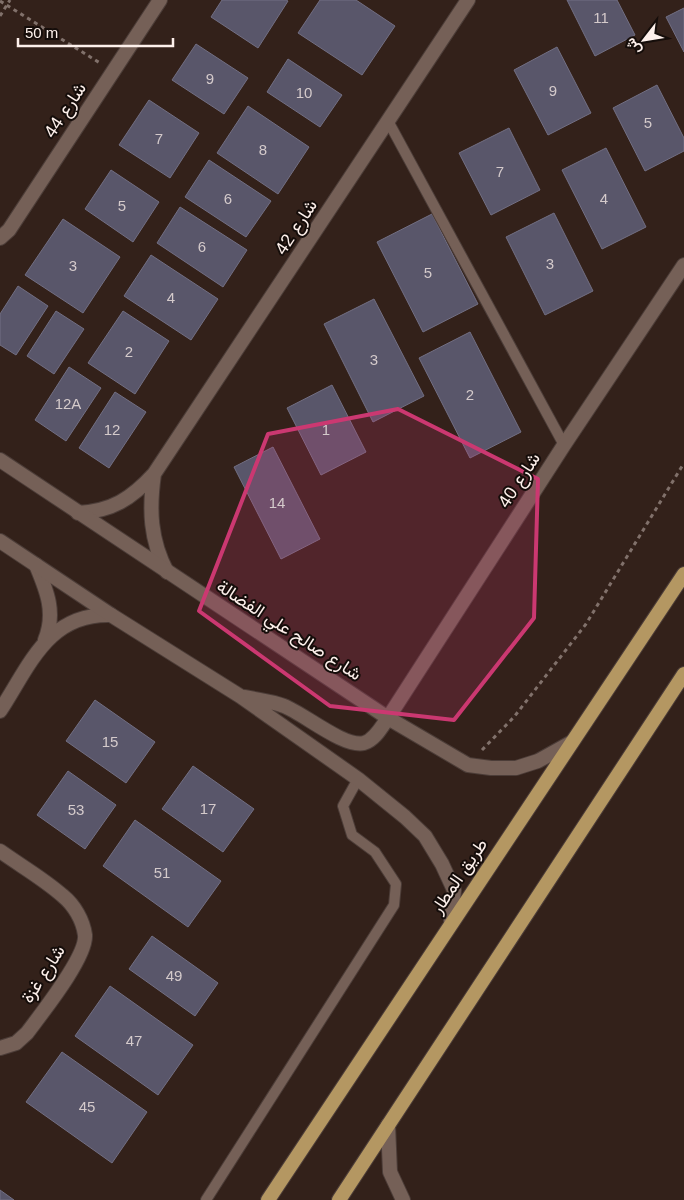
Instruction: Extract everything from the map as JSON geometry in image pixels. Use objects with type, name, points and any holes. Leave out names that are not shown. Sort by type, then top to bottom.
[{"type":"highway","name":"طريق المطار","points":[[268,1200],[684,574]]},
{"type":"highway","points":[[339,1200],[684,674]]},
{"type":"street","name":"شارع 44","points":[[0,238],[9,230],[160,0]]},
{"type":"street","name":"شارع 42","points":[[78,513],[100,512],[116,505],[132,496],[154,474],[468,0]]},
{"type":"street","name":"شارع 40","points":[[240,696],[284,706],[334,735],[356,744],[365,743],[373,738],[388,718],[564,445],[684,265]]},
{"type":"street","name":"شارع صالح علي الفضالة","points":[[0,460],[388,718],[468,765],[490,768],[516,768],[538,761],[572,742]]},
{"type":"street","name":"شارع 42","points":[[154,474],[150,510],[152,534],[157,554],[167,572]]},
{"type":"street","points":[[0,541],[111,615],[240,696],[358,780],[425,836],[442,864],[454,890],[452,921]]},
{"type":"street","points":[[36,566],[51,608],[50,627],[44,643]]},
{"type":"street","points":[[0,711],[44,643],[55,631],[70,622],[86,616],[111,615]]},
{"type":"street","name":"شارع غزة","points":[[0,851],[62,895],[80,919],[85,936],[77,960],[27,1033],[16,1043],[0,1048]]},
{"type":"street","points":[[388,1125],[390,1172],[403,1200]]},
{"type":"lane","points":[[388,121],[564,445]]},
{"type":"lane","points":[[206,1200],[394,905],[396,884],[375,852],[352,835],[343,806],[358,780]]},
{"type":"path","points":[[0,16],[10,0]]},
{"type":"path","points":[[0,1],[113,71]]},
{"type":"path","points":[[468,765],[514,717],[586,624],[684,463]]},
{"type":"highlighted area","points":[[398,409],[538,479],[534,618],[454,720],[330,706],[199,611],[268,434]]},
{"type":"building","points":[[222,0],[288,1],[258,48],[211,17]]},
{"type":"building","points":[[320,0],[356,0],[395,26],[362,75],[298,33]]},
{"type":"building","points":[[567,0],[617,0],[635,35],[595,56]]},
{"type":"building","points":[[684,8],[684,52],[666,17]]},
{"type":"building","points":[[196,44],[248,78],[224,114],[172,80]]},
{"type":"building","points":[[557,47],[591,113],[548,135],[514,70]]},
{"type":"building","points":[[288,59],[342,95],[320,127],[267,92]]},
{"type":"building","points":[[657,85],[684,138],[684,151],[645,171],[613,108]]},
{"type":"building","points":[[149,100],[199,133],[170,178],[119,145]]},
{"type":"building","points":[[248,106],[309,147],[278,194],[217,153]]},
{"type":"building","points":[[509,128],[540,190],[491,215],[459,153]]},
{"type":"building","points":[[606,148],[646,227],[602,249],[562,170]]},
{"type":"building","points":[[209,160],[271,201],[246,237],[185,197]]},
{"type":"building","points":[[111,170],[159,202],[133,242],[85,209]]},
{"type":"building","points":[[180,207],[247,250],[223,287],[157,243]]},
{"type":"building","points":[[554,213],[593,291],[545,315],[506,237]]},
{"type":"building","points":[[432,214],[478,304],[423,332],[377,242]]},
{"type":"building","points":[[63,219],[120,257],[83,313],[25,275]]},
{"type":"building","points":[[151,255],[218,299],[191,340],[124,296]]},
{"type":"building","points":[[18,286],[48,306],[16,355],[0,345],[0,314]]},
{"type":"building","points":[[374,299],[424,396],[373,422],[324,324]]},
{"type":"building","points":[[56,311],[84,329],[54,374],[27,356]]},
{"type":"building","points":[[123,311],[169,341],[135,394],[88,363]]},
{"type":"building","points":[[470,332],[521,432],[470,458],[419,358]]},
{"type":"building","points":[[69,367],[101,388],[66,441],[35,420]]},
{"type":"building","points":[[332,385],[366,452],[321,475],[287,408]]},
{"type":"building","points":[[115,392],[146,412],[109,468],[79,448]]},
{"type":"building","points":[[273,447],[320,539],[281,559],[234,467]]},
{"type":"building","points":[[95,700],[155,742],[126,783],[66,741]]},
{"type":"building","points":[[193,766],[254,809],[223,852],[162,809]]},
{"type":"building","points":[[68,771],[116,805],[85,849],[37,815]]},
{"type":"building","points":[[135,820],[221,881],[188,927],[103,866]]},
{"type":"building","points":[[152,936],[218,983],[195,1016],[129,969]]},
{"type":"building","points":[[110,986],[193,1045],[158,1095],[75,1036]]},
{"type":"building","points":[[62,1052],[147,1112],[112,1163],[26,1102]]},
{"type":"building","points":[[0,1190],[14,1200],[0,1200]]}]
